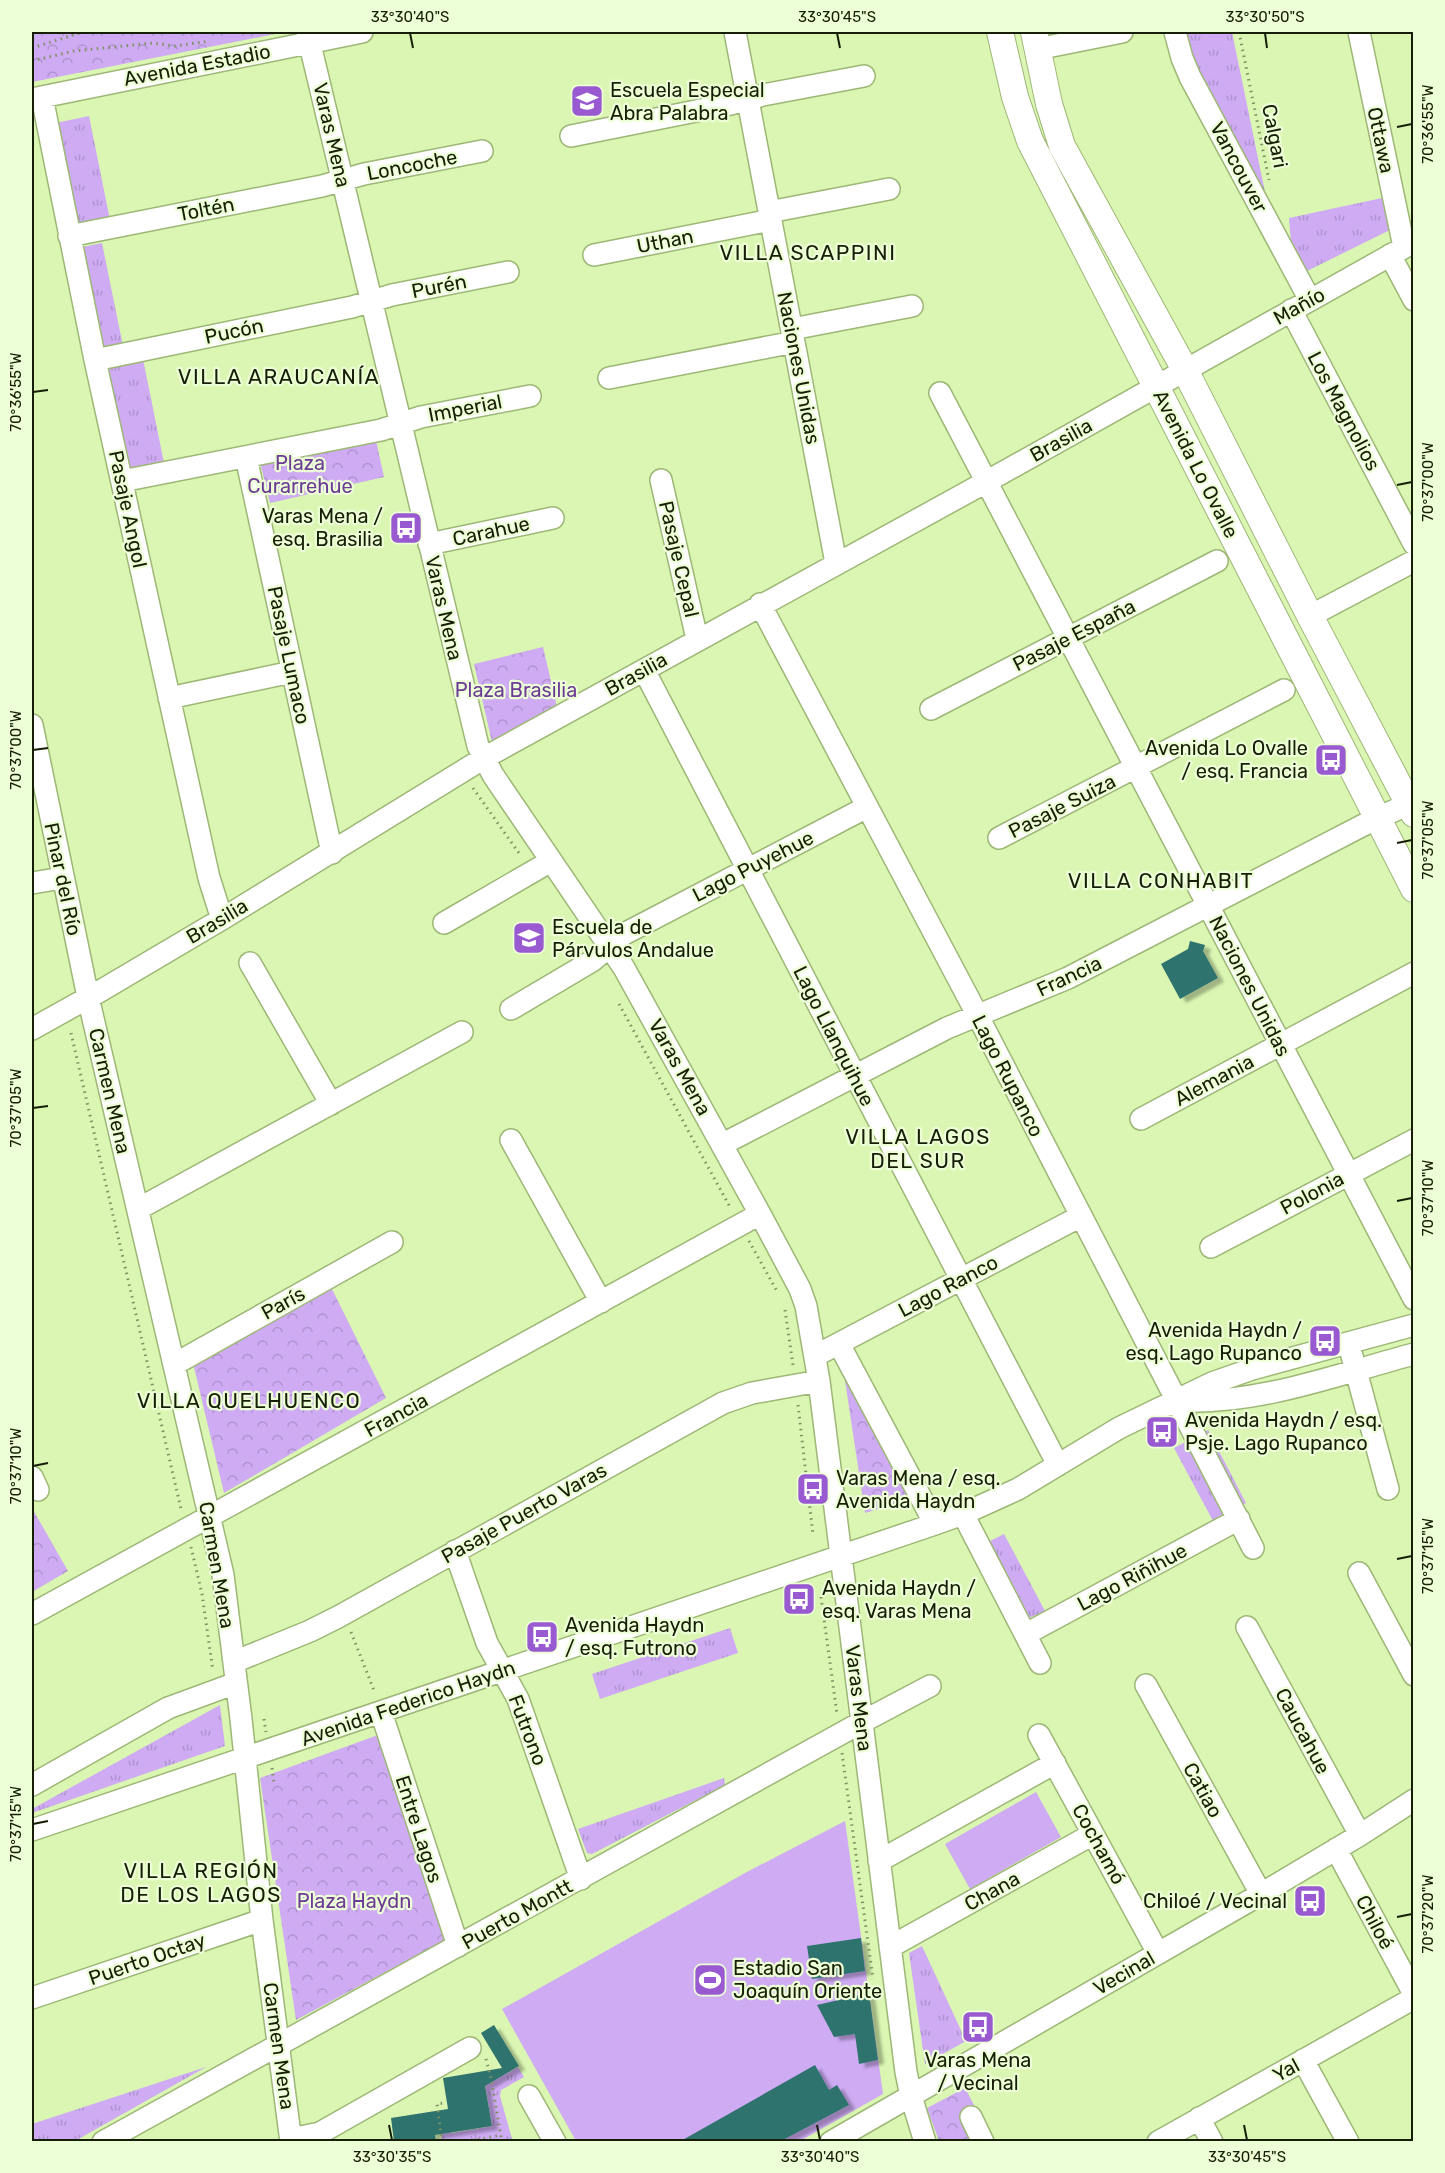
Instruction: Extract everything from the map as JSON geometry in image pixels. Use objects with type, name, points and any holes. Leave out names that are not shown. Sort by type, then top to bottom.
[{"type":"main road","name":"Avenida Lo Ovalle","points":[[1000,32],[1015,97],[1030,141],[1413,889]]},
{"type":"main road","name":"Avenida Lo Ovalle","points":[[1036,40],[1050,111],[1062,146],[1185,370],[1310,616],[1412,808]]},
{"type":"street","name":"Avenida Estadio","points":[[37,98],[308,37],[362,32]]},
{"type":"street","name":"Naciones Unidas","points":[[735,32],[836,563]]},
{"type":"street","points":[[1036,40],[1122,32]]},
{"type":"street","name":"Vancouver","points":[[1175,32],[1190,77],[1301,305]]},
{"type":"street","name":"Ottawa","points":[[1359,32],[1413,300]]},
{"type":"street","name":"Varas Mena","points":[[308,37],[473,731],[493,775],[610,946],[640,994],[800,1289],[810,1320],[890,1947],[911,2096],[925,2142]]},
{"type":"street","points":[[571,136],[864,76]]},
{"type":"street","name":"Pasaje Angol","points":[[37,98],[209,878],[222,919]]},
{"type":"street","name":"Loncoche","points":[[342,180],[482,151]]},
{"type":"street","name":"Toltén","points":[[69,236],[342,180]]},
{"type":"street","name":"Uthan","points":[[594,255],[889,189]]},
{"type":"street","name":"Mañío","points":[[1185,370],[1403,248]]},
{"type":"street","name":"Purén","points":[[372,301],[508,272]]},
{"type":"street","name":"Pucón","points":[[95,360],[372,301]]},
{"type":"street","name":"Los Magnolios","points":[[1301,305],[1413,544]]},
{"type":"street","points":[[609,378],[912,306]]},
{"type":"street","name":"Brasilia","points":[[32,1029],[222,919],[484,758],[1185,370]]},
{"type":"street","name":"Naciones Unidas","points":[[940,393],[972,450],[986,482],[1413,1299]]},
{"type":"street","name":"Imperial","points":[[122,482],[381,430],[421,417],[530,396]]},
{"type":"street","name":"Pasaje Lumaco","points":[[246,457],[332,853]]},
{"type":"street","name":"Pasaje Cepal","points":[[661,480],[697,639]]},
{"type":"street","name":"Carahue","points":[[429,544],[554,518]]},
{"type":"street","name":"Pasaje España","points":[[931,709],[1216,561]]},
{"type":"street","points":[[1310,616],[1413,561]]},
{"type":"street","name":"Lago Rupanco","points":[[760,604],[1253,1548]]},
{"type":"street","name":"Lago Llanquihue","points":[[644,670],[1058,1465]]},
{"type":"street","points":[[169,698],[292,672]]},
{"type":"street","name":"Pasaje Suiza","points":[[999,838],[1284,690]]},
{"type":"street","name":"Pinar del Río","points":[[32,724],[88,997]]},
{"type":"street","name":"Lago Puyehue","points":[[511,1009],[592,961],[624,934],[867,807]]},
{"type":"street","name":"Francia","points":[[723,1144],[976,1014],[1054,985],[1377,818],[1412,808]]},
{"type":"street","points":[[444,923],[551,861]]},
{"type":"street","points":[[32,883],[62,878]]},
{"type":"street","points":[[250,963],[331,1104]]},
{"type":"street","name":"Alemania","points":[[1141,1119],[1413,973]]},
{"type":"street","name":"Carmen Mena","points":[[88,997],[223,1575],[262,1920],[291,2140]]},
{"type":"street","points":[[138,1209],[462,1032]]},
{"type":"street","points":[[511,1140],[601,1302]]},
{"type":"street","name":"Polonia","points":[[1211,1247],[1413,1140]]},
{"type":"street","name":"Francia","points":[[32,1614],[760,1214]]},
{"type":"street","name":"Lago Ranco","points":[[815,1356],[1081,1216]]},
{"type":"street","name":"París","points":[[174,1364],[392,1242]]},
{"type":"street","name":"Avenida Federico Haydn","points":[[32,1830],[963,1514],[1017,1489],[1119,1428],[1232,1376],[1413,1325]]},
{"type":"street","points":[[1349,1343],[1388,1489]]},
{"type":"street","points":[[839,1344],[935,1524]]},
{"type":"street","name":"Avenida Federico Haydn","points":[[1178,1401],[1239,1399],[1413,1354]]},
{"type":"street","name":"Pasaje Puerto Varas","points":[[234,1662],[310,1631],[344,1613],[723,1403],[752,1394],[819,1381]]},
{"type":"street","points":[[963,1514],[1040,1662]]},
{"type":"street","name":"Lago Riñihue","points":[[1026,1634],[1239,1520]]},
{"type":"street","name":"Futrono","points":[[455,1551],[487,1643],[518,1699],[581,1878]]},
{"type":"street","points":[[1359,1573],[1413,1675]]},
{"type":"street","name":"Caucahue","points":[[1246,1627],[1360,1835]]},
{"type":"street","points":[[32,1785],[168,1708],[236,1683]]},
{"type":"street","name":"Catiao","points":[[1146,1685],[1261,1894]]},
{"type":"street","name":"Puerto Montt","points":[[103,2142],[930,1686]]},
{"type":"street","name":"Entre Lagos","points":[[381,1712],[458,1946]]},
{"type":"street","name":"Cochamó","points":[[1039,1735],[1158,1953]]},
{"type":"street","points":[[879,1861],[1055,1763]]},
{"type":"street","name":"Vecinal","points":[[831,2142],[1261,1894],[1360,1835],[1413,1800]]},
{"type":"street","name":"Chana","points":[[890,1947],[1093,1834]]},
{"type":"street","name":"Chiloé","points":[[1336,1849],[1413,1994]]},
{"type":"street","name":"Puerto Octay","points":[[32,1998],[262,1920]]},
{"type":"street","name":"Yal","points":[[1158,2142],[1413,1998]]},
{"type":"street","points":[[291,2140],[320,2133],[470,2048]]},
{"type":"street","points":[[1303,2060],[1348,2142]]},
{"type":"street","points":[[529,2096],[555,2142]]},
{"type":"street","points":[[971,2117],[983,2142]]},
{"type":"street","points":[[1199,2118],[1212,2142]]},
{"type":"path","points":[[32,48],[83,32]]},
{"type":"path","name":"Calgari","points":[[1239,32],[1271,190]]},
{"type":"path","points":[[32,61],[85,50],[153,43],[175,46],[220,40]]},
{"type":"path","points":[[472,787],[532,872]]},
{"type":"path","points":[[617,1000],[779,1294]]},
{"type":"path","points":[[71,1033],[181,1509]]},
{"type":"path","points":[[784,1304],[796,1385],[813,1535]]},
{"type":"path","points":[[821,1597],[873,1980]]},
{"type":"path","points":[[344,1613],[381,1712]]},
{"type":"path","points":[[470,2048],[485,2057],[502,2142]]},
{"type":"path","points":[[442,2142],[437,2104],[444,2103]]},
{"type":"path","points":[[466,2142],[501,2135]]},
{"type":"green space","points":[[32,32],[285,32],[32,82]]},
{"type":"green space","points":[[1187,32],[1232,32],[1266,197],[1196,75]]},
{"type":"green space","points":[[89,116],[110,220],[72,227],[51,124]]},
{"type":"green space","points":[[1382,198],[1392,229],[1305,272],[1291,242],[1289,218]]},
{"type":"green space","points":[[102,243],[123,346],[99,351],[77,248]]},
{"type":"green space","points":[[143,359],[164,463],[126,471],[105,367]]},
{"type":"green space","name":"Plaza Curarrehue","points":[[375,436],[384,477],[270,503],[260,462]]},
{"type":"green space","name":"Plaza Brasilia","points":[[543,647],[557,707],[492,742],[474,664]]},
{"type":"green space","points":[[331,1287],[386,1398],[224,1493],[193,1363]]},
{"type":"green space","points":[[841,1354],[917,1497],[865,1513]]},
{"type":"green space","points":[[1208,1430],[1246,1503],[1213,1521],[1174,1448]]},
{"type":"green space","points":[[32,1508],[68,1571],[32,1592]]},
{"type":"green space","points":[[1004,1534],[1045,1611],[1024,1620],[984,1544]]},
{"type":"green space","points":[[730,1628],[738,1653],[600,1699],[592,1674]]},
{"type":"green space","points":[[220,1705],[225,1746],[32,1813],[32,1809]]},
{"type":"green space","name":"Plaza Haydn","points":[[378,1735],[445,1940],[296,2020],[260,1778]]},
{"type":"green space","points":[[724,1778],[725,1785],[592,1854],[587,1853],[578,1829]]},
{"type":"green space","points":[[1036,1792],[1061,1837],[970,1889],[945,1844]]},
{"type":"green space","name":"Estadio San Joaquín Oriente","points":[[845,1821],[883,2094],[800,2141],[576,2141],[502,2009],[745,1873]]},
{"type":"green space","points":[[922,1946],[966,2041],[925,2064],[909,1953]]},
{"type":"green space","points":[[206,2067],[75,2141],[32,2141],[32,2124]]},
{"type":"green space","points":[[518,2067],[524,2077],[501,2090],[500,2096],[512,2139],[502,2142],[442,2141],[438,2112],[448,2110],[452,2133],[492,2126],[484,2080],[505,2074]]},
{"type":"green space","points":[[965,2088],[993,2141],[939,2141],[927,2108]]},
{"type":"building","points":[[1190,941],[1205,945],[1203,951],[1218,978],[1180,999],[1161,964],[1188,949]]},
{"type":"building","points":[[861,1938],[865,1971],[812,1979],[807,1946]]},
{"type":"building","points":[[869,1993],[878,2060],[859,2064],[855,2034],[834,2037],[817,2005]]},
{"type":"building","points":[[494,2025],[519,2066],[485,2086],[492,2126],[435,2135],[436,2142],[394,2142],[391,2118],[448,2109],[443,2078],[502,2068],[481,2033]]},
{"type":"building","points":[[815,2065],[829,2090],[837,2085],[849,2105],[779,2142],[679,2142]]},
{"type":"place","name":"Escuela Especial Abra Palabra","points":[[587,101]]},
{"type":"place","name":"Varas Mena / esq. Brasilia","points":[[406,528]]},
{"type":"place","name":"Avenida Lo Ovalle / esq. Francia","points":[[1331,760]]},
{"type":"place","name":"Escuela de Párvulos Andalue","points":[[529,938]]},
{"type":"place","name":"Avenida Haydn / esq. Lago Rupanco","points":[[1325,1341]]},
{"type":"place","name":"Avenida Haydn / esq. Psje. Lago Rupanco","points":[[1162,1432]]},
{"type":"place","name":"Varas Mena / esq. Avenida Haydn","points":[[813,1489]]},
{"type":"place","name":"Avenida Haydn / esq. Varas Mena","points":[[799,1599]]},
{"type":"place","name":"Avenida Haydn / esq. Futrono","points":[[542,1637]]},
{"type":"place","name":"Chiloé / Vecinal","points":[[1310,1901]]},
{"type":"place","name":"Estadio San Joaquín Oriente","points":[[710,1980]]},
{"type":"place","name":"Varas Mena / Vecinal","points":[[978,2027]]},
{"type":"district","name":"VILLA SCAPPINI","points":[[808,252]]},
{"type":"district","name":"VILLA ARAUCANÍA","points":[[279,376]]},
{"type":"district","name":"VILLA CONHABIT","points":[[1161,880]]},
{"type":"district","name":"VILLA LAGOS DEL SUR","points":[[918,1148]]},
{"type":"district","name":"VILLA QUELHUENCO","points":[[249,1400]]},
{"type":"district","name":"VILLA REGIÓN DE LOS LAGOS","points":[[201,1882]]}]
